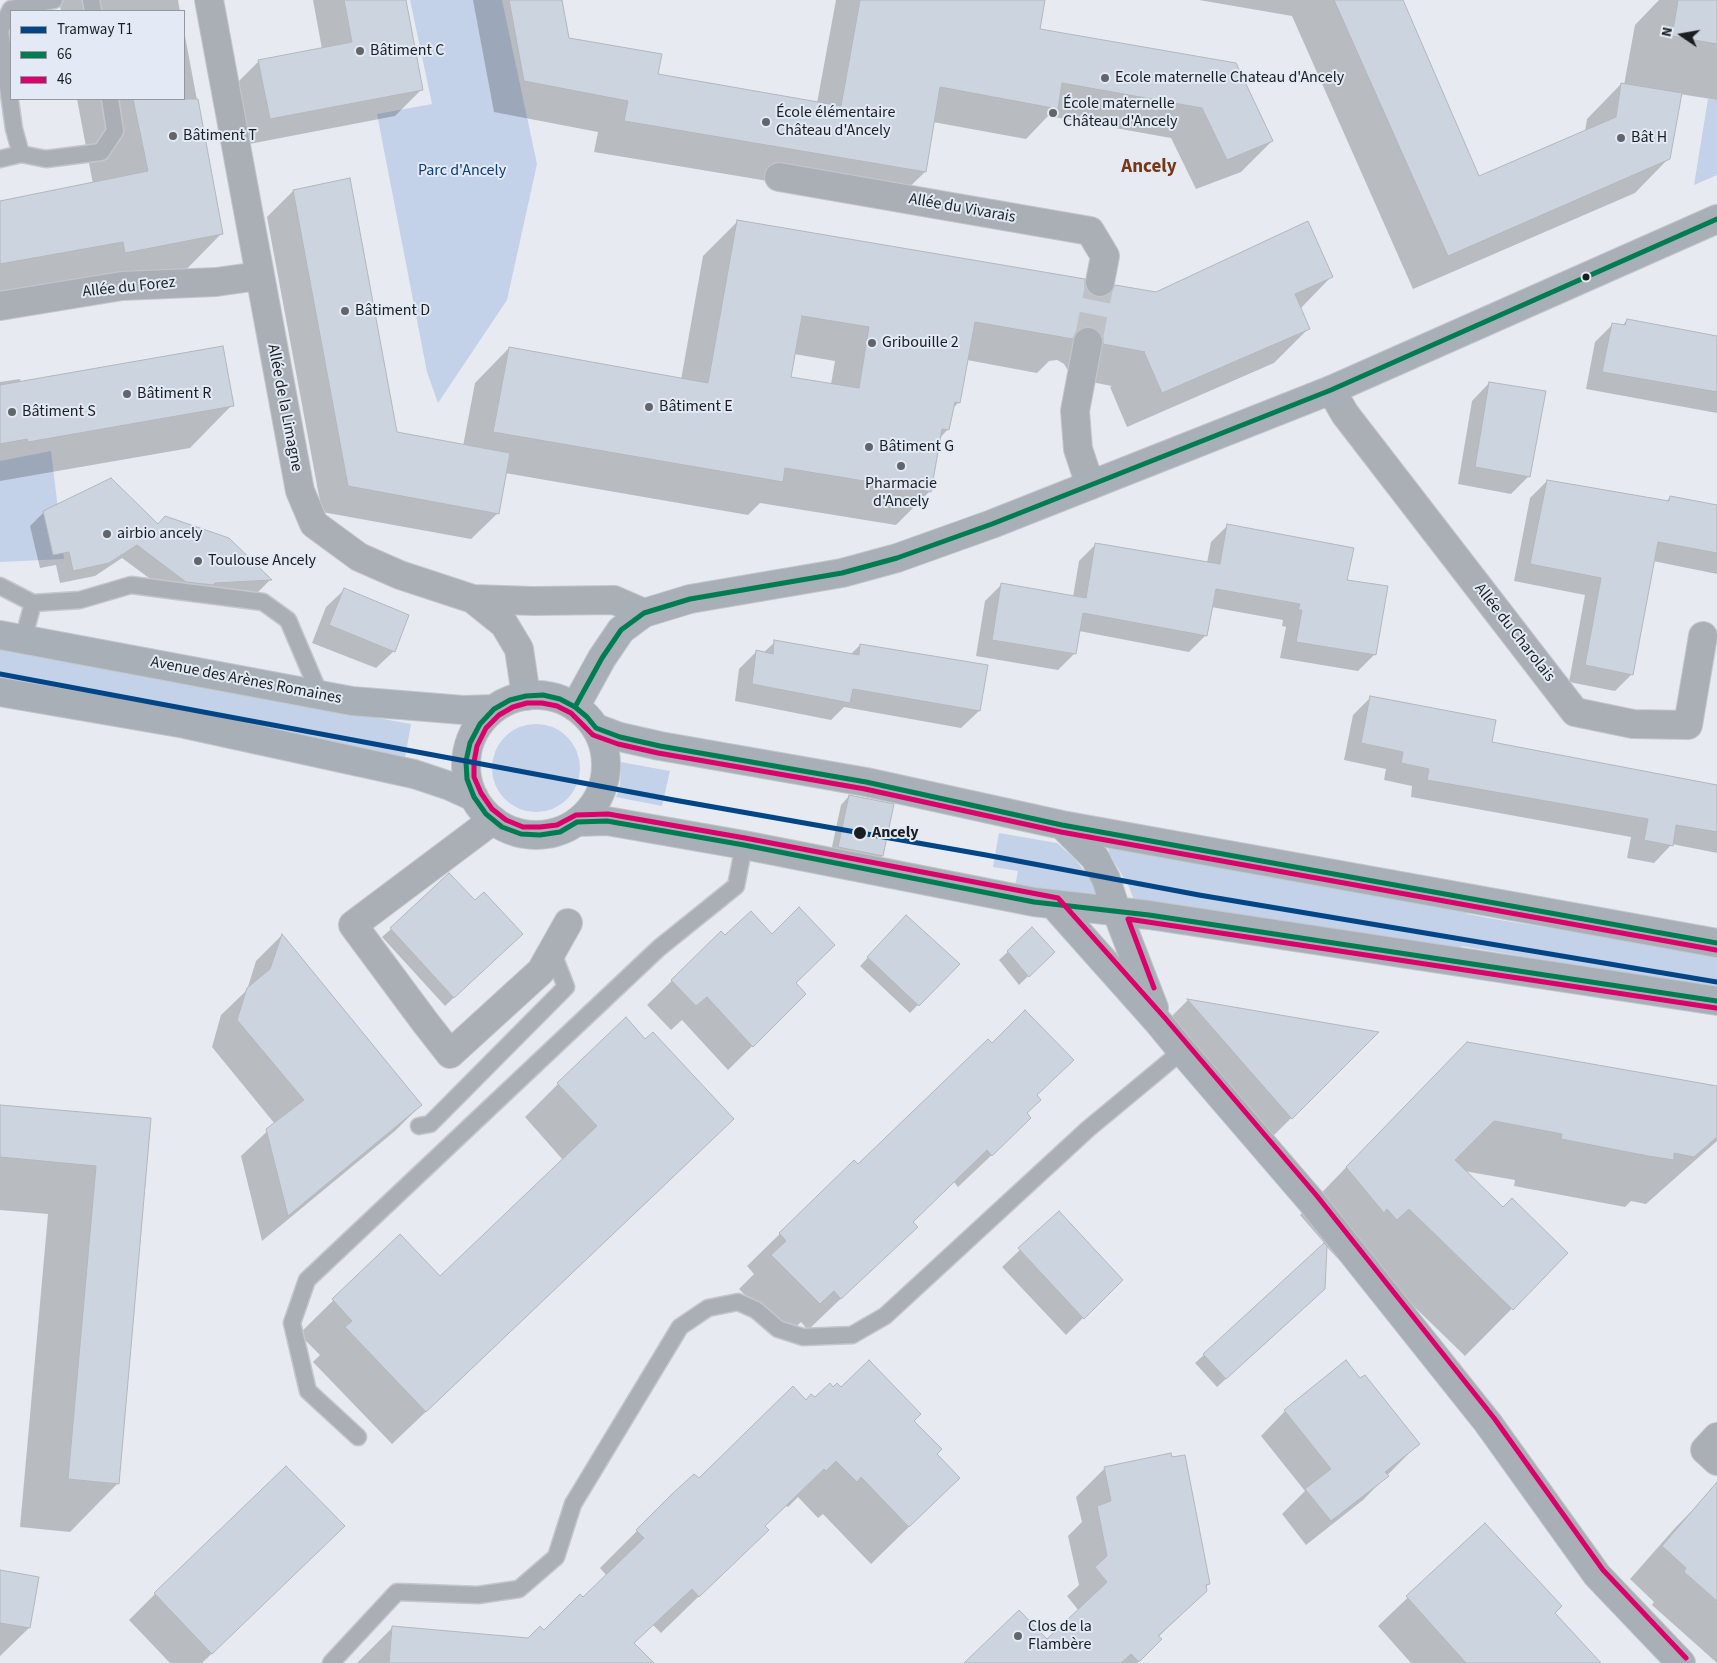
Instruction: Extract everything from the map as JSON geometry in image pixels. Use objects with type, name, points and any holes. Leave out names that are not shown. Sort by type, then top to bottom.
[{"type":"main road","points":[[575,707],[602,658],[621,630],[644,613],[690,599],[842,573],[897,558],[992,524],[1331,390],[1717,218]]},
{"type":"main road","name":"Avenue des Arènes Romaines","points":[[12,637],[352,701],[463,710],[494,708]]},
{"type":"main road","points":[[0,692],[185,724],[405,772],[450,786],[474,797]]},
{"type":"main road","points":[[543,695],[560,699],[575,707],[587,716],[596,728],[604,747],[606,768],[603,787],[593,807],[577,822],[560,832],[540,835],[521,834],[502,827],[486,814],[474,797],[467,779],[466,760],[470,743],[480,724],[494,708],[510,700],[526,696],[543,695]]},
{"type":"main road","points":[[596,728],[620,737],[660,746],[866,782],[1062,825],[1717,943]]},
{"type":"main road","points":[[577,822],[607,821],[744,845],[1034,902],[1116,910],[1717,1001]]},
{"type":"main road","points":[[1062,825],[1095,858],[1106,878],[1116,910],[1160,1023]]},
{"type":"main road","points":[[1053,904],[1160,1023],[1182,1051],[1274,1156],[1488,1423],[1597,1575],[1682,1663]]},
{"type":"street","name":"Allée de la Limagne","points":[[209,0],[300,491],[314,524],[359,557],[400,575],[473,599],[504,624],[519,649],[526,696]]},
{"type":"street","name":"Allée du Vivarais","points":[[779,178],[1090,230],[1105,256],[1100,282]]},
{"type":"street","name":"Allée du Forez","points":[[0,306],[122,286],[216,282],[259,276]]},
{"type":"street","points":[[1088,342],[1075,411],[1078,449],[1090,485]]},
{"type":"street","name":"Allée du Charolais","points":[[1331,390],[1345,414],[1575,712],[1633,724],[1688,725],[1703,636]]},
{"type":"street","points":[[473,599],[533,601],[614,600],[644,613]]},
{"type":"street","points":[[493,820],[353,925],[424,1022],[450,1054],[541,972],[568,923]]},
{"type":"street","points":[[1717,1437],[1705,1450],[1717,1461]]},
{"type":"lane","points":[[10,10],[54,0]]},
{"type":"lane","points":[[10,11],[0,30],[14,129],[20,154]]},
{"type":"lane","points":[[0,158],[20,154],[46,159],[101,152],[116,131],[110,100]]},
{"type":"lane","points":[[0,586],[33,603],[80,600],[132,585],[263,602],[288,620],[320,695]]},
{"type":"lane","points":[[12,637],[33,603]]},
{"type":"lane","points":[[358,1437],[308,1391],[292,1323],[307,1280],[659,948],[736,886],[744,845]]},
{"type":"lane","points":[[419,1126],[430,1124],[566,987],[552,951]]},
{"type":"lane","points":[[331,1663],[397,1592],[478,1595],[519,1589],[556,1556],[573,1504],[680,1328],[708,1308],[738,1302],[756,1310],[778,1329],[803,1337],[852,1335],[885,1316],[1088,1129],[1182,1051]]},
{"type":"green space","name":"Parc d'Ancely","points":[[410,0],[502,0],[537,164],[507,300],[438,403],[427,372],[377,114],[432,104]]},
{"type":"green space","points":[[1708,99],[1717,100],[1717,175],[1694,185]]},
{"type":"green space","points":[[51,451],[64,559],[0,562],[0,461]]},
{"type":"green space","points":[[0,649],[411,724],[405,758],[0,684]]},
{"type":"green space","points":[[527,724],[545,724],[561,731],[573,743],[580,759],[580,777],[573,793],[561,805],[545,812],[527,812],[511,805],[499,793],[492,777],[492,759],[499,743],[511,731]]},
{"type":"green space","points":[[621,762],[670,771],[662,806],[616,797],[620,785]]},
{"type":"green space","points":[[999,833],[1057,843],[1074,858],[1094,883],[1096,890],[1094,896],[1015,886],[1018,871],[993,867]]},
{"type":"green space","points":[[1108,847],[1468,909],[1467,914],[1494,919],[1717,955],[1717,989],[1461,946],[1460,950],[1134,900],[1129,887],[1109,853]]},
{"type":"building","name":"Bâtiment C","points":[[344,0],[406,0],[423,90],[270,119],[258,60],[352,42]]},
{"type":"building","points":[[509,0],[562,0],[569,38],[662,54],[658,74],[841,106],[860,0],[1045,0],[1040,29],[1236,63],[1273,141],[1227,160],[1202,108],[1062,83],[1058,109],[940,87],[926,172],[624,121],[628,101],[524,81]]},
{"type":"building","name":"Bât H","points":[[1334,0],[1403,0],[1479,176],[1616,117],[1621,83],[1682,93],[1670,159],[1448,256]]},
{"type":"building","points":[[1678,0],[1717,0],[1717,44],[1672,36]]},
{"type":"building","name":"Bâtiment T","points":[[198,99],[223,234],[125,253],[123,242],[0,264],[0,201],[148,171],[133,100]]},
{"type":"building","name":"Bâtiment D","points":[[350,178],[397,432],[510,453],[499,514],[348,486],[293,190]]},
{"type":"building","points":[[737,220],[1085,279],[1085,288],[1089,293],[1098,297],[1106,297],[1111,293],[1115,285],[1156,292],[1308,221],[1333,277],[1295,294],[1310,329],[1162,393],[1145,352],[1103,344],[1103,337],[1099,331],[1091,327],[1082,327],[1076,332],[1073,339],[975,322],[960,403],[955,402],[949,430],[942,429],[931,492],[785,468],[783,482],[493,432],[509,347],[708,383]],"holes":[[[802,316],[869,327],[859,388],[791,377]]]},
{"type":"building","points":[[1627,319],[1717,336],[1717,392],[1602,372],[1612,323],[1625,325]]},
{"type":"building","name":"Bâtiment R","points":[[223,346],[234,406],[28,442],[27,439],[0,444],[0,385]]},
{"type":"building","points":[[1489,382],[1546,391],[1530,477],[1475,467]]},
{"type":"building","points":[[111,478],[158,524],[165,516],[229,538],[272,580],[215,583],[213,585],[186,582],[137,545],[109,563],[73,571],[69,552],[53,555],[43,511]]},
{"type":"building","points":[[1547,480],[1669,501],[1670,496],[1717,505],[1717,553],[1658,542],[1633,675],[1585,665],[1601,578],[1530,564]]},
{"type":"building","points":[[1227,524],[1354,548],[1347,580],[1388,586],[1376,655],[1296,642],[1302,610],[1298,610],[1300,604],[1216,589],[1207,636],[1083,613],[1076,654],[992,640],[1001,583],[1086,598],[1095,543],[1220,564]]},
{"type":"building","points":[[344,588],[409,615],[395,652],[329,625]]},
{"type":"building","points":[[774,640],[859,655],[860,644],[988,665],[980,711],[853,689],[850,703],[752,684],[756,650],[773,654]]},
{"type":"building","points":[[1370,696],[1496,720],[1492,742],[1717,785],[1717,832],[1676,825],[1673,846],[1644,840],[1648,819],[1427,780],[1429,769],[1401,763],[1403,752],[1361,743]]},
{"type":"building","points":[[849,795],[894,804],[883,856],[838,847]]},
{"type":"building","points":[[449,873],[475,900],[484,892],[523,934],[454,998],[390,928]]},
{"type":"building","points":[[799,907],[835,945],[796,983],[806,994],[753,1047],[707,997],[696,1006],[671,980],[721,931],[725,935],[751,911],[772,934]]},
{"type":"building","points":[[906,915],[960,964],[919,1006],[867,957]]},
{"type":"building","points":[[1032,927],[1055,952],[1029,977],[1007,951]]},
{"type":"building","points":[[282,934],[422,1105],[288,1216],[266,1129],[304,1100],[237,1020],[247,988],[270,969]]},
{"type":"building","points":[[1187,999],[1379,1032],[1292,1119]]},
{"type":"building","points":[[1025,1010],[1074,1060],[1037,1095],[1041,1100],[1027,1113],[1031,1118],[992,1156],[987,1150],[913,1222],[918,1227],[841,1299],[834,1291],[820,1304],[771,1255],[786,1241],[779,1233],[854,1160],[858,1164],[988,1039],[992,1043]]},
{"type":"building","points":[[626,1017],[645,1039],[653,1032],[734,1119],[426,1412],[345,1327],[352,1321],[332,1299],[400,1234],[440,1276],[597,1126],[557,1083]]},
{"type":"building","points":[[1467,1042],[1717,1086],[1717,1137],[1694,1157],[1674,1153],[1674,1160],[1648,1156],[1561,1139],[1562,1134],[1494,1121],[1455,1160],[1503,1207],[1512,1198],[1568,1253],[1513,1310],[1409,1209],[1397,1220],[1387,1209],[1384,1213],[1346,1167]]},
{"type":"building","points":[[0,1105],[151,1118],[119,1484],[68,1479],[96,1166],[0,1157]]},
{"type":"building","points":[[1059,1211],[1123,1280],[1084,1319],[1018,1248]]},
{"type":"building","points":[[1324,1243],[1327,1246],[1325,1289],[1226,1379],[1203,1354]]},
{"type":"building","points":[[869,1360],[921,1414],[914,1421],[942,1449],[937,1454],[960,1478],[909,1527],[861,1477],[857,1482],[836,1461],[826,1471],[824,1469],[765,1526],[769,1530],[699,1597],[692,1589],[634,1643],[654,1663],[389,1663],[392,1626],[528,1638],[540,1626],[544,1630],[580,1594],[583,1597],[644,1538],[636,1530],[672,1494],[694,1474],[699,1478],[793,1386],[806,1400],[811,1394],[815,1397],[830,1383],[833,1387],[837,1383],[841,1387]]},
{"type":"building","points":[[1346,1360],[1360,1378],[1365,1375],[1420,1444],[1385,1472],[1389,1476],[1331,1521],[1305,1489],[1331,1469],[1284,1410]]},
{"type":"building","points":[[1171,1453],[1172,1457],[1185,1455],[1210,1584],[1206,1585],[1207,1591],[1158,1636],[1162,1639],[1139,1662],[1131,1654],[1121,1663],[964,1663],[1019,1610],[1047,1639],[1107,1582],[1095,1567],[1107,1556],[1097,1506],[1111,1501],[1104,1467]]},
{"type":"building","points":[[286,1466],[345,1526],[212,1654],[154,1593]]},
{"type":"building","points":[[1717,1482],[1717,1601],[1684,1572],[1686,1568],[1662,1546]]},
{"type":"building","points":[[1485,1523],[1562,1606],[1555,1613],[1601,1663],[1466,1663],[1406,1596]]},
{"type":"building","points":[[0,1570],[39,1577],[30,1628],[0,1623]]},
{"type":"tunnel","points":[[1088,342],[1100,282]]},
{"type":"tram line","name":"T1","points":[[0,674],[674,800],[1199,895],[1717,982]]},
{"type":"transit line","name":"66","points":[[575,707],[602,658],[621,630],[644,613],[690,599],[842,573],[897,558],[992,524],[1331,390],[1717,219]]},
{"type":"transit line","name":"66","points":[[1717,943],[1062,825],[866,782],[660,746],[620,737],[596,728],[575,707],[560,699],[543,695],[526,696],[510,700],[494,709],[480,724],[470,743],[466,761],[467,779],[474,797],[486,814],[502,827],[521,834],[540,835],[560,832],[577,822],[607,821],[744,845],[1034,902],[1149,915],[1717,1001]]},
{"type":"transit line","name":"46","points":[[1686,1658],[1603,1570],[1494,1418],[1317,1196],[1165,1018],[1058,898],[745,838],[608,814],[576,815],[557,825],[523,827],[506,820],[492,809],[481,793],[474,777],[474,762],[477,746],[486,728],[499,715],[513,707],[527,703],[542,703],[557,706],[571,713],[593,735],[618,744],[658,753],[865,789],[1061,832],[1716,950]]},
{"type":"transit line","name":"46","points":[[1154,988],[1128,919],[1716,1008]]},
{"type":"place","name":"Bâtiment C","points":[[360,51]]},
{"type":"place","name":"Ecole maternelle Chateau d'Ancely","points":[[1105,78]]},
{"type":"place","name":"École maternelle Château d'Ancely","points":[[1053,113]]},
{"type":"place","name":"École élémentaire Château d'Ancely","points":[[766,122]]},
{"type":"place","name":"Bâtiment T","points":[[173,136]]},
{"type":"place","name":"Bât H","points":[[1621,138]]},
{"type":"place","name":"Bâtiment D","points":[[345,311]]},
{"type":"place","name":"Gribouille 2","points":[[872,343]]},
{"type":"place","name":"Bâtiment R","points":[[127,394]]},
{"type":"place","name":"Bâtiment E","points":[[649,407]]},
{"type":"place","name":"Bâtiment S","points":[[12,412]]},
{"type":"place","name":"Bâtiment G","points":[[869,447]]},
{"type":"place","name":"Pharmacie d'Ancely","points":[[901,466]]},
{"type":"place","name":"airbio ancely","points":[[107,534]]},
{"type":"place","name":"Toulouse Ancely","points":[[198,561]]},
{"type":"place","name":"Ancely","points":[[860,833]]},
{"type":"place","name":"Clos de la Flambère","points":[[1018,1636]]},
{"type":"district","name":"Ancely","points":[[1149,168]]}]
